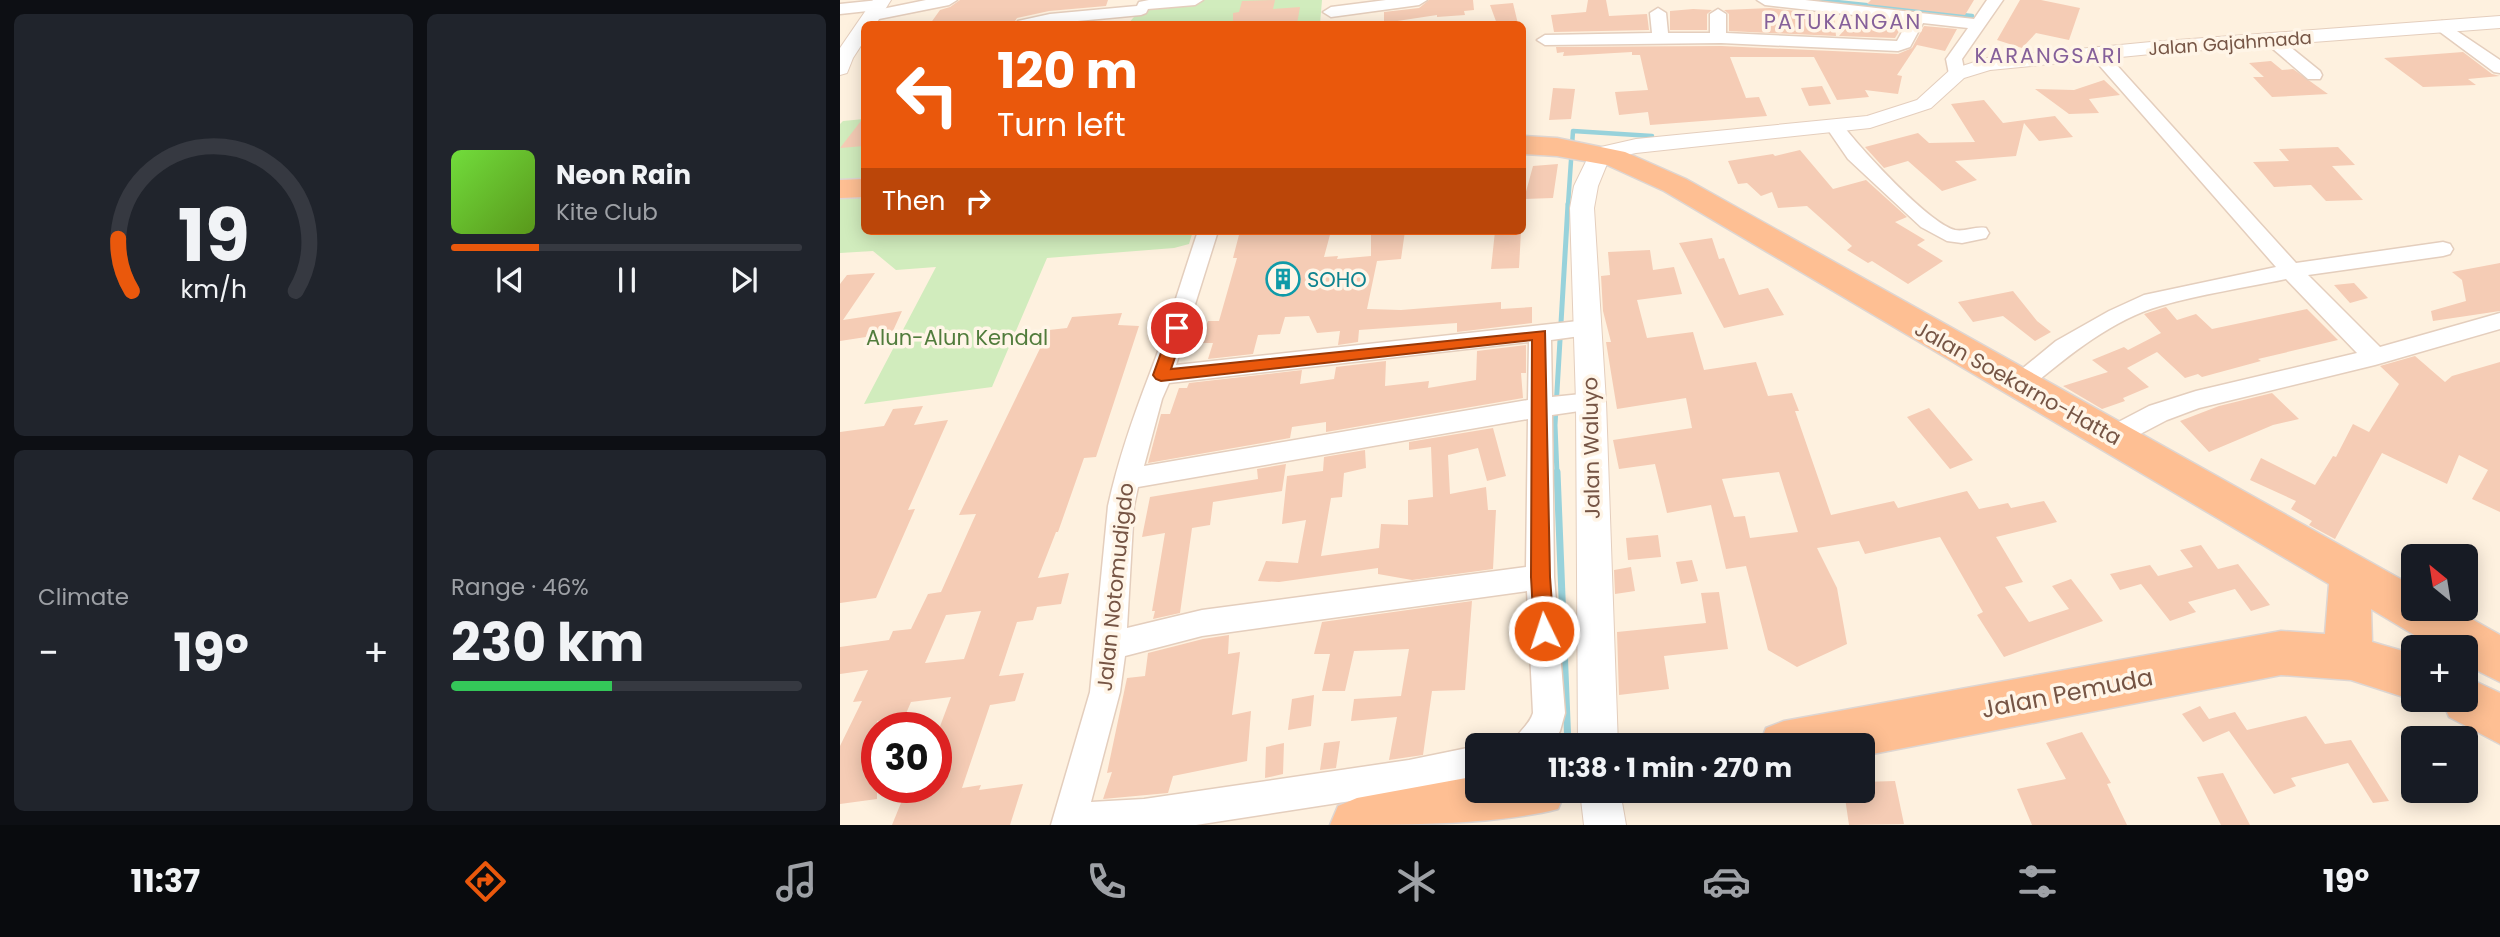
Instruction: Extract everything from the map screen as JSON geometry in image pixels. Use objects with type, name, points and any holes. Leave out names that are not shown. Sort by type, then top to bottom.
[{"type":"highway","name":"Jalan Soekarno-Hatta","points":[[1526,145],[1593,153],[1631,163],[1675,185],[2500,660]]},
{"type":"highway","points":[[840,189],[861,188]]},
{"type":"highway","points":[[2352,575],[2347,626],[2351,658],[2401,673]]},
{"type":"highway","name":"Jalan Pemuda","points":[[1853,733],[2281,653],[2351,658]]},
{"type":"highway","points":[[2478,707],[2500,720]]},
{"type":"highway","points":[[1357,825],[1475,803]]},
{"type":"street","points":[[840,9],[871,13],[949,0]]},
{"type":"street","points":[[1040,21],[1195,0]]},
{"type":"street","points":[[1331,12],[1419,0]]},
{"type":"street","points":[[1957,74],[1954,59],[1996,0]]},
{"type":"street","points":[[1136,21],[1144,5]]},
{"type":"street","points":[[1772,8],[1918,17],[1977,24]]},
{"type":"street","points":[[1658,13],[1660,36]]},
{"type":"street","points":[[1718,14],[1718,37]]},
{"type":"street","points":[[1545,40],[1660,36],[1834,40],[1901,45],[1918,17]]},
{"type":"street","name":"Jalan Gajahmada","points":[[1593,153],[1671,142],[1835,127],[1891,117],[1917,107],[1938,93],[1957,74],[1987,65],[2272,40],[2452,34],[2500,22]]},
{"type":"street","points":[[848,55],[861,31]]},
{"type":"street","points":[[2452,34],[2500,68]]},
{"type":"street","points":[[2272,40],[2314,75]]},
{"type":"street","points":[[2098,54],[2291,271],[2375,356]]},
{"type":"street","points":[[1835,127],[1855,155],[1928,223],[1947,235],[1962,237],[1979,233]]},
{"type":"street","name":"Jalan Waluyo","points":[[1593,153],[1582,208],[1581,329],[1597,733]]},
{"type":"street","name":"Jalan Notomudigdo","points":[[1069,822],[1097,724],[1111,646],[1121,506],[1127,479],[1150,399],[1161,375],[1207,235]]},
{"type":"street","points":[[2020,383],[2064,346],[2152,300],[2291,271],[2443,249]]},
{"type":"street","points":[[2114,436],[2158,413],[2196,400],[2375,356],[2500,321]]},
{"type":"street","points":[[1161,375],[1581,329]]},
{"type":"street","points":[[1542,733],[1549,713],[1540,577],[1545,407],[1544,334]]},
{"type":"street","points":[[1127,479],[1545,407],[1584,403]]},
{"type":"street","points":[[1111,646],[1202,623],[1540,577]]},
{"type":"street","points":[[1069,822],[1144,816],[1409,776],[1465,764]]},
{"type":"street","points":[[1602,803],[1605,825]]},
{"type":"green space","points":[[1203,0],[1322,0],[1320,21],[1131,21],[1144,5]]},
{"type":"green space","name":"Alun-Alun Kendal","points":[[861,119],[861,235],[1192,235],[1189,244],[1174,248],[1047,258],[992,387],[864,404],[936,267],[896,270],[873,251],[840,253],[840,124],[843,121]]},
{"type":"building","points":[[960,0],[1108,0],[1106,6],[1049,11],[1017,18],[1015,21],[932,21],[940,10]]},
{"type":"building","points":[[1275,0],[1273,9],[1300,7],[1298,21],[1233,21],[1233,13],[1239,12],[1242,1]]},
{"type":"building","points":[[1429,0],[1473,0],[1474,10],[1464,11],[1465,15],[1384,21],[1384,12],[1419,8]]},
{"type":"building","points":[[1588,0],[1606,0],[1609,16],[1647,14],[1649,30],[1554,32],[1551,15],[1586,12]]},
{"type":"building","points":[[1871,0],[1974,0],[1965,15],[1867,4]]},
{"type":"building","points":[[2020,0],[2041,0],[2080,8],[2069,40],[2036,33],[2022,48],[1997,40]]},
{"type":"building","points":[[1513,3],[1517,21],[1496,21],[1490,5]]},
{"type":"building","points":[[1770,8],[1834,15],[1836,36],[1729,31],[1729,14],[1724,10]]},
{"type":"building","points":[[1712,10],[1707,14],[1707,30],[1670,30],[1670,11]]},
{"type":"building","points":[[1855,18],[1904,23],[1895,38],[1839,36]]},
{"type":"building","points":[[1924,26],[1957,29],[1945,51],[1917,45],[1897,75],[1902,76],[1898,94],[1865,90],[1869,97],[1837,100],[1814,57],[1730,57],[1746,98],[1759,97],[1767,116],[1650,125],[1648,112],[1619,115],[1615,92],[1648,90],[1640,55],[1632,55],[1632,52],[1563,56],[1564,52],[1557,53],[1556,47],[1721,46],[1898,54],[1912,48]]},
{"type":"building","points":[[2463,52],[2492,74],[2500,76],[2468,79],[2476,85],[2423,87],[2384,58]]},
{"type":"building","points":[[2271,61],[2282,70],[2293,69],[2328,94],[2272,97],[2253,77],[2264,77],[2249,63]]},
{"type":"building","points":[[2104,80],[2120,95],[2089,99],[2099,113],[2069,114],[2035,89],[2074,90]]},
{"type":"building","points":[[1822,86],[1831,104],[1809,106],[1801,88]]},
{"type":"building","points":[[1553,88],[1575,89],[1571,119],[1549,120]]},
{"type":"building","points":[[1984,100],[2003,123],[2055,116],[2073,137],[2039,141],[2024,123],[2016,156],[1955,161],[1977,180],[1942,191],[1908,161],[1884,168],[1865,147],[1918,133],[1929,143],[1975,142],[1951,104]]},
{"type":"building","points":[[861,121],[861,146],[840,148]]},
{"type":"building","points":[[2338,147],[2355,165],[2332,166],[2363,200],[2326,201],[2311,185],[2274,187],[2253,162],[2289,161],[2279,149]]},
{"type":"building","points":[[1800,150],[1833,189],[1866,180],[1907,217],[1895,222],[1925,240],[1917,245],[1943,261],[1908,284],[1872,261],[1868,263],[1847,250],[1852,246],[1807,206],[1778,208],[1772,192],[1761,196],[1747,183],[1738,184],[1728,161],[1773,154],[1775,156]]},
{"type":"building","points":[[1558,164],[1553,198],[1526,199],[1533,166]]},
{"type":"building","points":[[1239,235],[1330,235],[1324,257],[1338,256],[1337,259],[1371,256],[1371,235],[1404,235],[1401,259],[1377,261],[1367,309],[1401,310],[1501,302],[1501,309],[1532,307],[1532,323],[1457,332],[1457,323],[1359,330],[1358,342],[1338,345],[1340,331],[1317,333],[1309,316],[1285,317],[1280,334],[1258,335],[1253,354],[1208,359],[1213,343],[1199,343],[1208,321],[1219,321],[1237,258],[1233,258]]},
{"type":"building","points":[[1495,235],[1521,235],[1519,268],[1491,269]]},
{"type":"building","points":[[1712,238],[1719,259],[1724,258],[1739,295],[1768,288],[1784,315],[1724,328],[1679,243]]},
{"type":"building","points":[[1650,250],[1653,270],[1674,267],[1682,294],[1637,300],[1647,338],[1693,332],[1704,370],[1756,362],[1768,396],[1792,393],[1799,411],[1795,411],[1831,515],[1894,501],[1898,508],[1967,491],[1979,509],[2008,503],[2011,508],[2044,501],[2057,522],[1996,537],[2023,582],[2005,587],[2029,622],[2069,609],[2052,586],[2071,579],[2103,621],[2004,657],[1977,615],[1983,612],[1940,537],[1865,554],[1859,541],[1817,548],[1837,588],[1847,644],[1797,667],[1768,650],[1746,566],[1726,569],[1711,505],[1667,513],[1655,464],[1619,469],[1613,440],[1692,428],[1686,398],[1617,409],[1606,342],[1611,342],[1603,311],[1601,276],[1610,275],[1608,252]],"holes":[[[1779,472],[1798,532],[1750,538],[1745,516],[1734,517],[1722,479]]]},
{"type":"building","points":[[2500,263],[2500,311],[2433,321],[2431,311],[2466,301],[2462,280],[2452,272]]},
{"type":"building","points":[[875,273],[843,320],[902,311],[892,333],[840,341],[840,284],[847,275]]},
{"type":"building","points":[[2354,283],[2368,298],[2350,303],[2334,285]]},
{"type":"building","points":[[2013,291],[2037,321],[2051,332],[2035,341],[2003,316],[1973,322],[1958,302]]},
{"type":"building","points":[[2166,307],[2177,320],[2196,314],[2212,329],[2307,309],[2338,340],[2258,359],[2261,361],[2202,377],[2198,374],[2185,378],[2157,352],[2127,368],[2149,387],[2123,398],[2125,401],[2102,409],[2063,386],[2108,372],[2092,360],[2124,347],[2128,350],[2161,333],[2144,314]]},
{"type":"building","points":[[1122,313],[1118,325],[1139,326],[1096,457],[1084,458],[1058,532],[1038,578],[1069,573],[1061,604],[1037,607],[1033,620],[1017,622],[999,676],[1024,673],[1015,701],[990,705],[962,788],[981,785],[979,790],[1023,784],[1010,825],[892,825],[901,803],[952,803],[952,712],[945,712],[951,697],[911,702],[907,712],[861,712],[861,801],[840,804],[840,746],[862,701],[853,702],[868,670],[840,674],[840,647],[889,640],[893,631],[911,629],[928,594],[941,592],[976,514],[959,515],[1049,330],[1067,328],[1072,317]],"holes":[[[981,611],[964,659],[925,663],[946,615]]]},
{"type":"building","points":[[1526,345],[1526,373],[1521,373],[1523,398],[1326,432],[1326,422],[1292,427],[1290,438],[1148,463],[1161,414],[1170,414],[1179,388],[1187,388],[1189,383],[1302,370],[1300,384],[1334,379],[1336,367],[1386,361],[1385,386],[1429,381],[1428,388],[1476,380],[1477,351]]},
{"type":"building","points":[[2415,356],[2445,382],[2452,376],[2500,362],[2500,512],[2472,499],[2488,470],[2459,455],[2447,484],[2382,453],[2335,539],[2309,525],[2312,521],[2291,509],[2296,501],[2250,480],[2261,458],[2315,485],[2333,456],[2336,457],[2353,424],[2369,432],[2399,384],[2380,366]]},
{"type":"building","points":[[2272,393],[2299,419],[2273,425],[2209,452],[2180,421],[2219,406]]},
{"type":"building","points":[[923,406],[914,425],[948,420],[908,510],[915,509],[876,598],[840,603],[840,432],[884,426],[893,409]]},
{"type":"building","points":[[1929,408],[1973,460],[1950,469],[1907,417]]},
{"type":"building","points":[[1493,428],[1506,476],[1487,481],[1478,448],[1448,455],[1450,494],[1486,487],[1488,510],[1496,510],[1493,569],[1412,580],[1378,574],[1378,568],[1279,582],[1258,581],[1266,561],[1298,563],[1306,520],[1282,524],[1287,476],[1323,471],[1324,457],[1365,450],[1366,468],[1344,473],[1342,497],[1331,498],[1321,556],[1379,548],[1381,524],[1408,525],[1408,500],[1433,497],[1431,447],[1409,450],[1409,442]]},
{"type":"building","points":[[1286,464],[1282,491],[1213,502],[1210,525],[1192,528],[1180,613],[1153,619],[1165,533],[1142,537],[1150,497],[1258,479],[1257,469]]},
{"type":"building","points":[[1658,535],[1661,557],[1628,560],[1626,538]]},
{"type":"building","points":[[2201,545],[2218,569],[2238,564],[2270,605],[2251,611],[2235,589],[2188,602],[2196,612],[2170,621],[2141,584],[2120,590],[2110,574],[2150,565],[2158,576],[2193,567],[2180,550]]},
{"type":"building","points":[[1692,560],[1698,581],[1681,584],[1676,562]]},
{"type":"building","points":[[1631,567],[1635,591],[1615,594],[1614,570]]},
{"type":"building","points":[[1719,592],[1728,649],[1664,656],[1669,689],[1619,695],[1617,632],[1706,623],[1701,593]]},
{"type":"building","points":[[1472,601],[1465,690],[1432,691],[1423,755],[1389,760],[1397,717],[1351,721],[1354,699],[1401,696],[1409,649],[1354,651],[1345,691],[1322,691],[1330,654],[1314,654],[1322,622]]},
{"type":"building","points":[[1229,635],[1228,654],[1240,652],[1232,715],[1251,711],[1247,761],[1173,776],[1168,793],[1103,799],[1112,772],[1107,773],[1127,678],[1145,676],[1148,653]]},
{"type":"building","points":[[1314,695],[1311,726],[1288,730],[1292,699]]},
{"type":"building","points":[[2200,706],[2209,719],[2235,712],[2247,730],[2306,716],[2325,744],[2351,740],[2389,801],[2373,803],[2348,763],[2291,778],[2296,786],[2274,794],[2229,731],[2203,742],[2182,714]]},
{"type":"building","points":[[2082,732],[2111,783],[2107,784],[2127,825],[2032,825],[2017,789],[2066,779],[2046,743]]},
{"type":"building","points":[[1340,741],[1336,768],[1320,770],[1324,743]]},
{"type":"building","points":[[1284,743],[1283,774],[1265,778],[1266,747]]},
{"type":"building","points":[[2223,773],[2250,825],[2221,825],[2197,777]]},
{"type":"building","points":[[1895,781],[1904,824],[1849,825],[1846,803],[1875,803],[1875,782]]},
{"type":"waterway","points":[[1817,0],[1972,16]]},
{"type":"waterway","points":[[1568,205],[1573,131],[1652,136]]},
{"type":"waterway","points":[[1557,474],[1555,425],[1568,204]]},
{"type":"waterway","points":[[1557,472],[1567,733]]},
{"type":"place","name":"SOHO","points":[[1283,279]]},
{"type":"district","name":"PATUKANGAN","points":[[1843,21]]},
{"type":"district","name":"KARANGSARI","points":[[2049,55]]},
{"type":"route","points":[[1177,328],[1161,375],[1540,334],[1540,577],[1544,631]]}]
